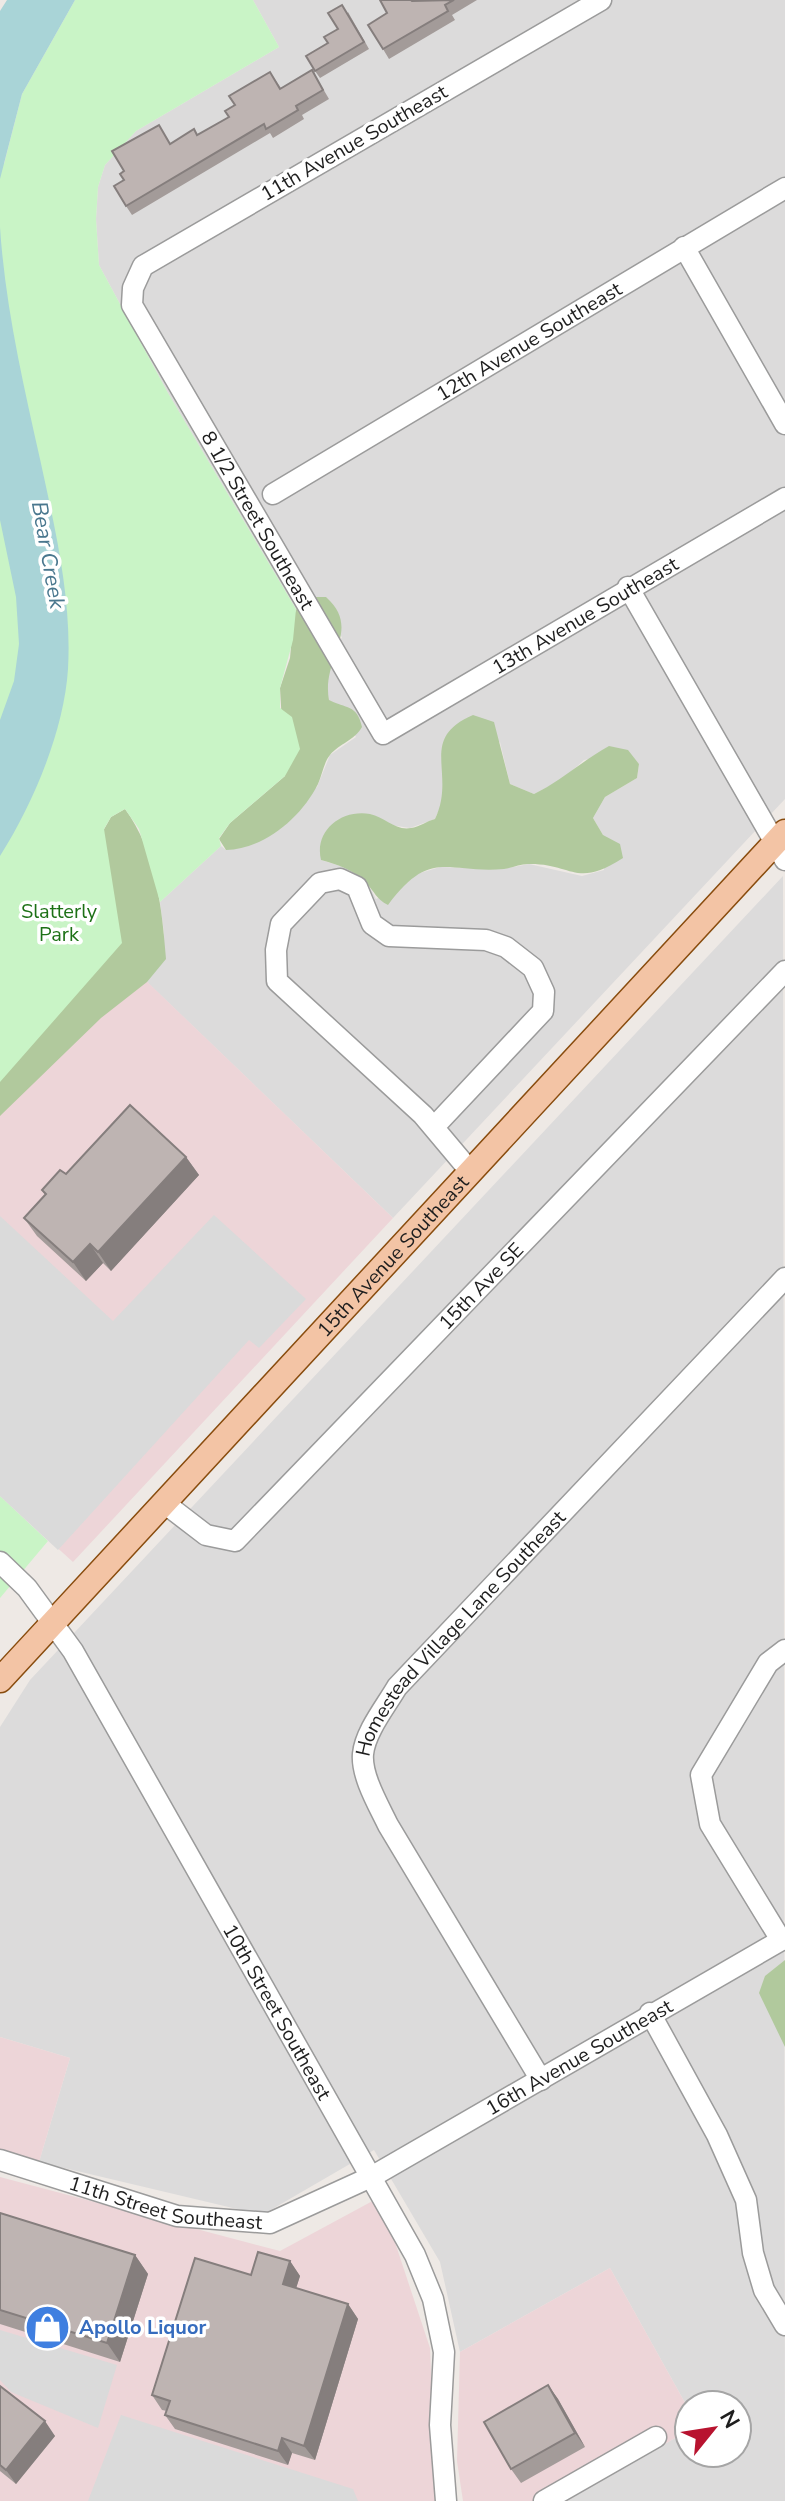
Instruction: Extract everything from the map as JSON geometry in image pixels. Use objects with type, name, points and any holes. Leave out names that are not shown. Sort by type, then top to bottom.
[{"type":"main road","name":"15th Avenue Southeast","points":[[0,1680],[52,1620],[470,1171],[782,845]]},
{"type":"street","name":"11th Avenue Southeast","points":[[132,305],[133,288],[143,266],[601,0]]},
{"type":"street","name":"12th Avenue Southeast","points":[[273,494],[785,188]]},
{"type":"street","points":[[684,247],[785,424]]},
{"type":"street","name":"8 1/2 Street Southeast","points":[[132,305],[383,734]]},
{"type":"street","name":"13th Avenue Southeast","points":[[383,734],[628,587],[785,498]]},
{"type":"street","points":[[628,587],[782,845]]},
{"type":"street","points":[[434,1127],[543,1011],[544,992],[533,968],[506,947],[486,940],[389,936],[372,924],[357,887],[340,879],[320,883],[281,924],[276,950],[277,981],[434,1127],[470,1171]]},
{"type":"street","name":"15th Ave SE","points":[[163,1502],[206,1535],[235,1541],[785,971]]},
{"type":"street","name":"Homestead Village Lane Southeast","points":[[541,2080],[388,1825],[370,1784],[363,1755],[378,1719],[397,1687],[785,1278]]},
{"type":"street","name":"10th Street Southeast","points":[[0,1562],[52,1620],[373,2176],[415,2255],[441,2327],[444,2352],[440,2425],[446,2501]]},
{"type":"street","points":[[783,1939],[710,1824],[701,1775],[768,1663],[785,1650]]},
{"type":"street","name":"16th Avenue Southeast","points":[[373,2176],[541,2080],[650,2013],[783,1939]]},
{"type":"street","points":[[650,2013],[717,2135],[746,2200],[753,2253],[764,2290],[785,2325]]},
{"type":"street","name":"11th Street Southeast","points":[[0,2160],[177,2216],[270,2223],[373,2176]]},
{"type":"street","points":[[544,2501],[656,2437]]},
{"type":"shaded area","points":[[253,0],[785,0],[785,799],[393,1218],[147,982],[164,933],[160,902],[221,846],[226,850],[317,787],[330,755],[356,737],[337,705],[329,701],[326,684],[329,665],[342,637],[299,603],[296,609],[168,393],[99,265],[96,219],[98,187],[105,165],[136,131],[279,47]],"holes":[[[500,742],[510,784],[534,794],[562,780],[584,760],[628,751],[639,764],[637,778],[605,797],[593,818],[603,835],[604,870],[582,876],[529,864],[502,869],[440,867],[417,874],[401,888],[376,899],[368,884],[350,869],[321,860],[370,814],[390,825],[410,828],[435,819],[444,799],[443,772]]]},
{"type":"shaded area","points":[[783,876],[785,2501],[566,2501],[673,2439],[673,2469],[753,2469],[753,2389],[677,2389],[610,2268],[460,2352],[440,2262],[374,2150],[262,2215],[39,2162],[70,2058],[0,2037],[0,1727],[30,1680]]},
{"type":"shaded area","points":[[111,947],[393,1218],[73,1562],[0,1496],[0,1076]]},
{"type":"shaded area","points":[[214,1215],[306,1299],[259,1348],[249,1340],[58,1550],[0,1496],[0,1216],[113,1321]]},
{"type":"shaded area","points":[[0,2037],[70,2058],[39,2162],[0,2150]]},
{"type":"shaded area","points":[[0,2177],[280,2251],[380,2197],[430,2348],[436,2501],[0,2501]]},
{"type":"shaded area","points":[[610,2268],[677,2389],[673,2389],[673,2439],[566,2501],[463,2501],[457,2461],[460,2352]]},
{"type":"shaded area","points":[[0,2330],[117,2365],[98,2428],[11,2392],[0,2380]]},
{"type":"shaded area","points":[[121,2415],[353,2489],[358,2501],[88,2501]]},
{"type":"green space","name":"Slatterly Park","points":[[75,0],[253,0],[279,47],[136,131],[105,165],[98,187],[96,219],[99,265],[168,393],[296,609],[293,640],[280,688],[280,708],[292,717],[300,749],[285,776],[230,823],[219,838],[221,846],[160,902],[139,829],[125,809],[111,817],[104,829],[122,943],[0,1082],[0,144],[4,164],[22,94]]},
{"type":"green space","points":[[313,597],[326,597],[341,621],[341,633],[330,671],[329,700],[354,711],[362,727],[330,755],[311,797],[291,820],[254,844],[226,850],[219,839],[230,823],[285,776],[280,688],[290,658],[294,615],[299,603]]},
{"type":"green space","points":[[473,715],[494,722],[510,784],[534,794],[609,746],[628,750],[639,764],[637,778],[605,797],[593,818],[603,835],[620,844],[623,858],[594,872],[584,873],[528,864],[504,869],[429,869],[403,887],[388,905],[356,874],[321,860],[320,849],[326,831],[349,815],[370,814],[405,828],[435,819],[441,802],[442,746],[456,724]]},
{"type":"green space","points":[[125,809],[151,861],[166,959],[147,982],[101,1018],[0,1116],[0,1060],[94,847],[111,817]]},
{"type":"green space","points":[[0,1496],[48,1541],[0,1598]]},
{"type":"green space","points":[[785,1960],[785,2047],[759,1993],[765,1976]]},
{"type":"water","points":[[7,0],[75,0],[22,94],[0,179],[0,11]]},
{"type":"water","name":"Bear Creek","points":[[0,227],[16,344],[61,564],[69,643],[65,693],[53,742],[24,814],[0,856],[0,720],[14,681],[19,644],[16,597],[0,520]]},
{"type":"building","points":[[380,0],[454,0],[445,5],[448,11],[383,49],[368,25],[387,13]]},
{"type":"building","points":[[342,5],[364,42],[315,71],[306,56],[328,43],[324,37],[338,29],[328,13]]},
{"type":"building","points":[[312,70],[323,90],[296,106],[298,110],[266,129],[264,124],[126,206],[114,186],[124,180],[120,174],[124,171],[112,151],[159,125],[170,144],[194,129],[197,135],[229,117],[225,111],[235,105],[229,96],[270,72],[280,89]]},
{"type":"building","points":[[130,1105],[186,1157],[98,1252],[90,1244],[73,1262],[24,1218],[46,1194],[42,1190],[60,1170],[66,1174]]},
{"type":"building","points":[[0,2213],[135,2255],[107,2343],[0,2310]]},
{"type":"building","points":[[258,2252],[290,2261],[283,2284],[348,2304],[304,2446],[282,2438],[278,2451],[165,2415],[170,2401],[152,2395],[195,2258],[251,2275]]},
{"type":"building","points":[[548,2385],[575,2433],[511,2469],[484,2422]]},
{"type":"building","points":[[0,2386],[45,2421],[6,2470],[0,2465]]},
{"type":"place","name":"Apollo Liquor","points":[[48,2327]]}]
